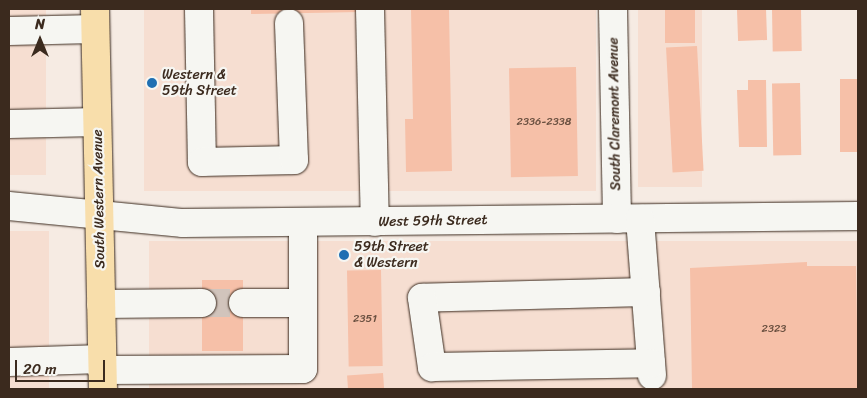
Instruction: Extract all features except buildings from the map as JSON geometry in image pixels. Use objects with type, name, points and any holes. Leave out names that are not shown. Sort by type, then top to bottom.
[{"type":"main road","name":"South Western Avenue","points":[[95,19],[103,372]]},
{"type":"street","points":[[199,9],[202,162],[294,160],[289,22]]},
{"type":"street","points":[[370,9],[375,222]]},
{"type":"street","name":"South Claremont Avenue","points":[[614,9],[628,219],[646,292],[652,369],[432,366],[422,298],[646,292]]},
{"type":"street","points":[[9,31],[95,19]]},
{"type":"street","points":[[9,124],[97,122]]},
{"type":"street","name":"West 59th Street","points":[[9,206],[98,213],[183,223],[858,216]]},
{"type":"street","points":[[9,362],[103,372],[303,368],[303,223]]},
{"type":"street","points":[[101,304],[202,303]]},
{"type":"street","points":[[243,303],[303,303]]},
{"type":"shaded area","points":[[9,9],[46,9],[46,175],[9,175]]},
{"type":"shaded area","points":[[144,9],[596,9],[596,191],[144,191]]},
{"type":"shaded area","points":[[638,9],[702,9],[702,187],[638,187]]},
{"type":"shaded area","points":[[9,231],[49,231],[49,389],[9,389]]},
{"type":"shaded area","points":[[149,241],[858,241],[858,389],[149,389]]},
{"type":"tunnel","points":[[202,303],[243,303]]},
{"type":"place","name":"Western & 59th Street","points":[[152,83]]},
{"type":"place","name":"59th Street & Western","points":[[344,255]]}]
